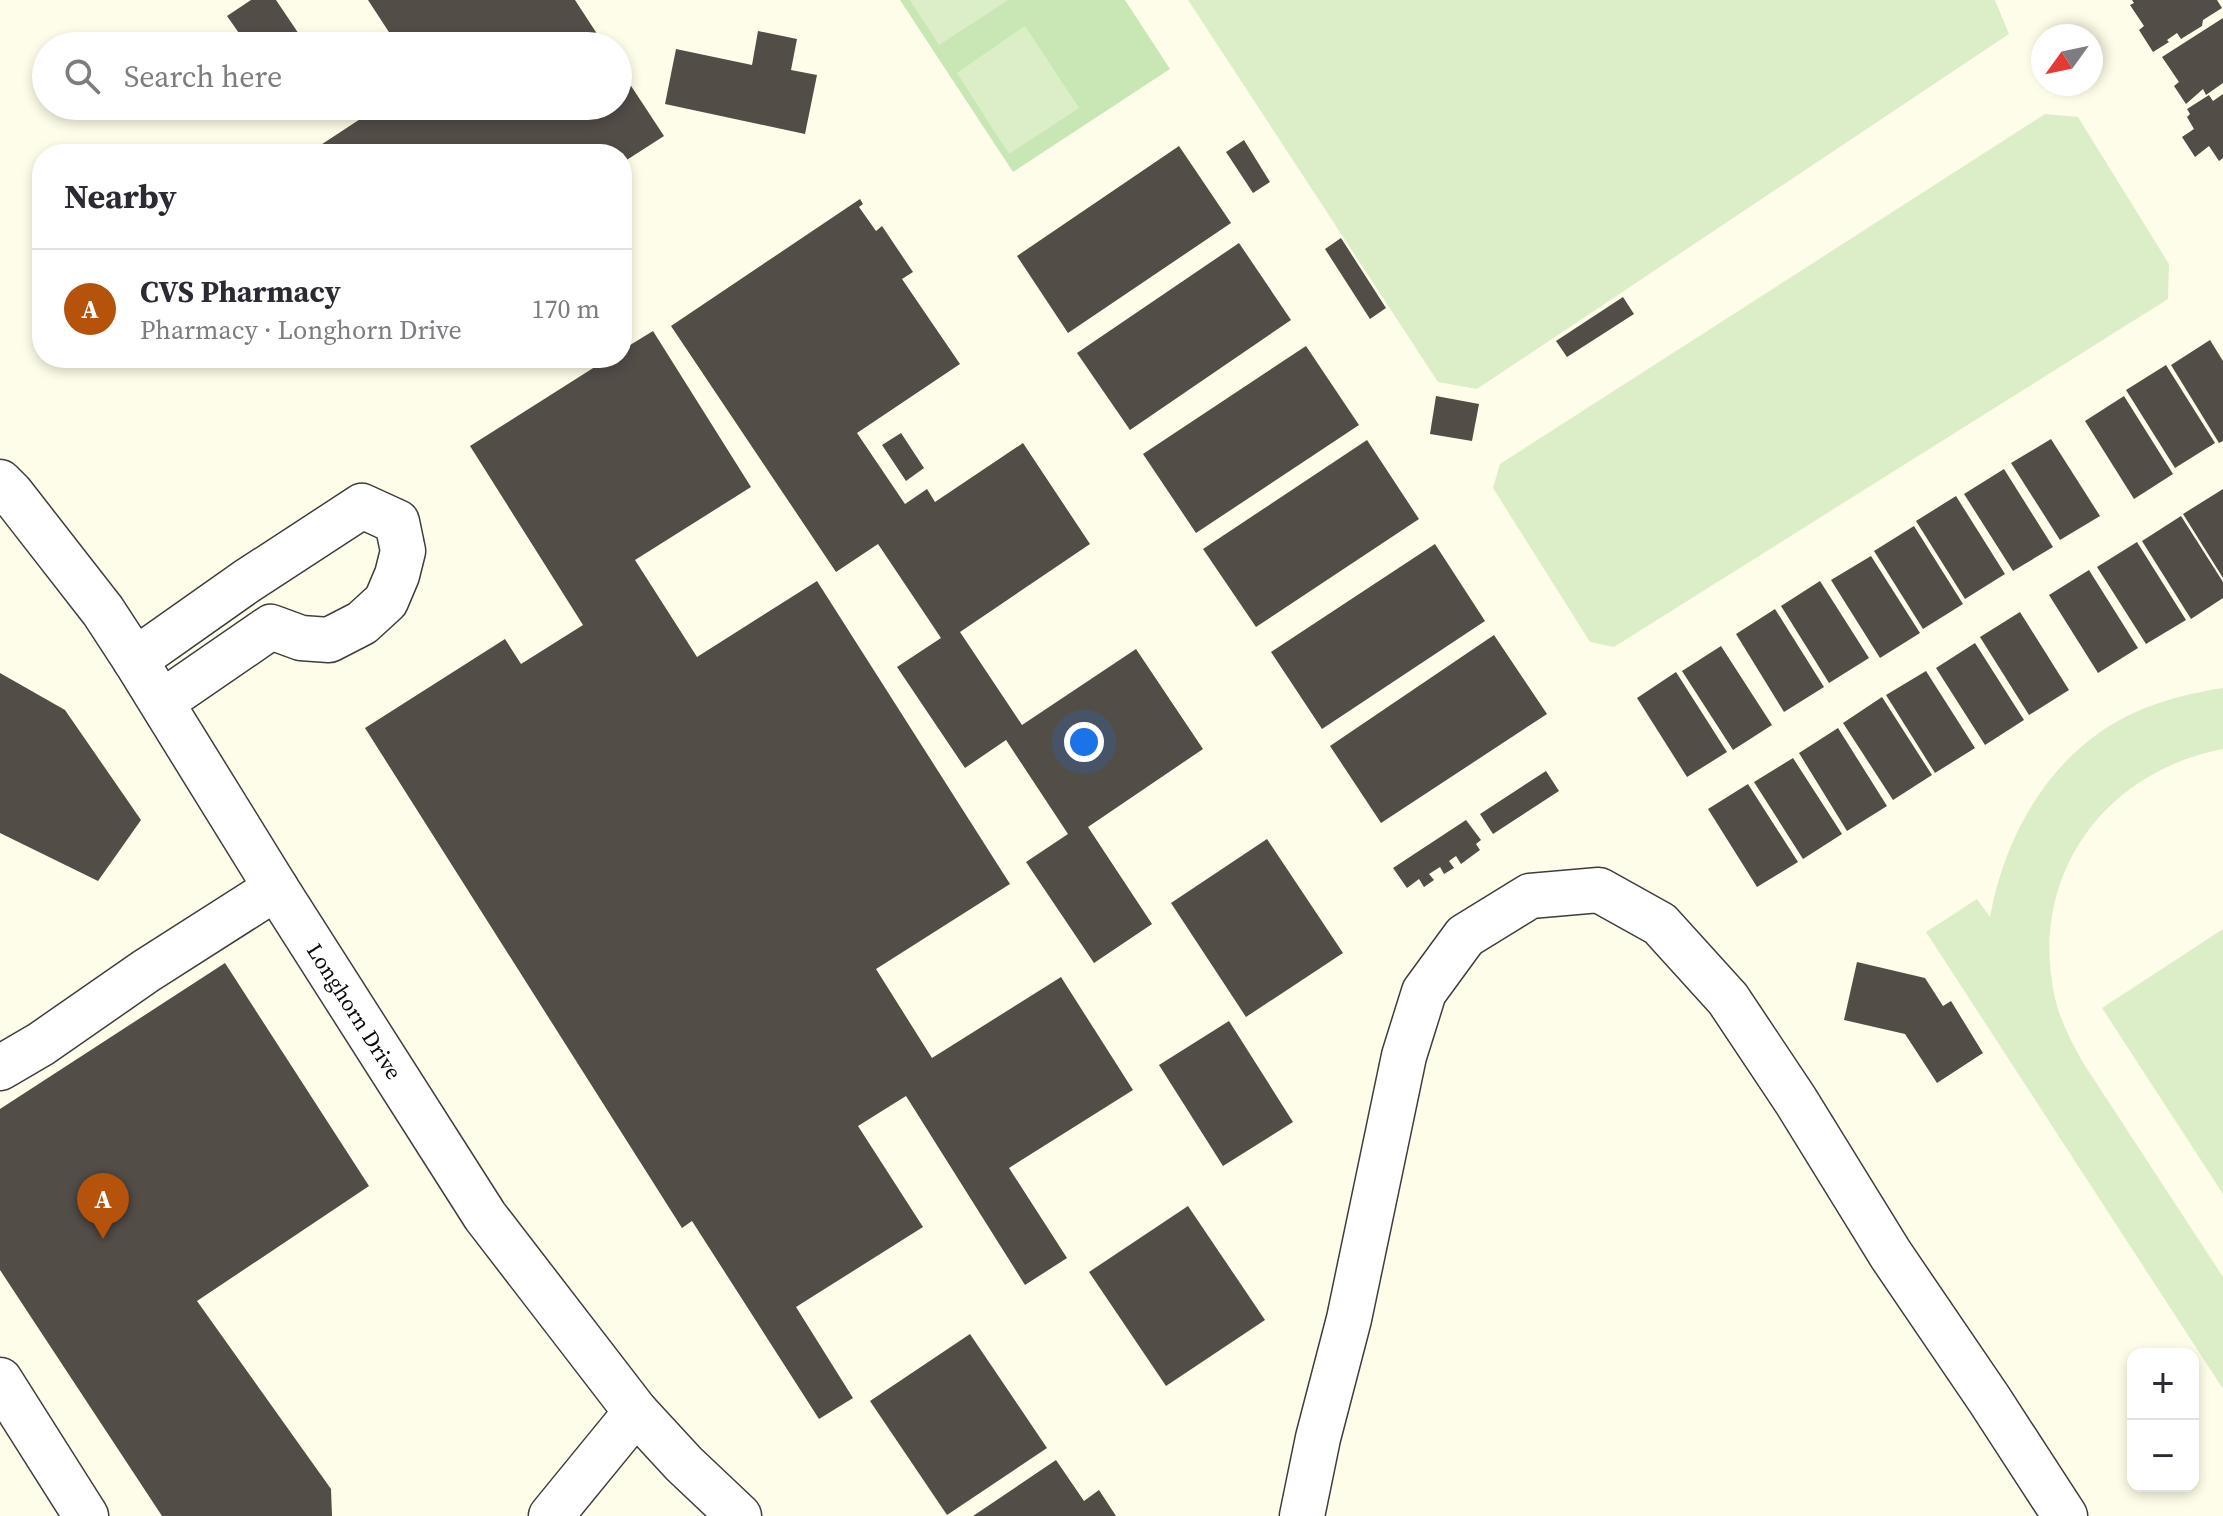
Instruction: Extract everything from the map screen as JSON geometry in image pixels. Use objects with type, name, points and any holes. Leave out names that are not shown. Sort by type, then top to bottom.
[{"type":"street","name":"Longhorn Drive","points":[[0,482],[103,611],[485,1216],[636,1412],[684,1464],[739,1516]]},
{"type":"street","points":[[135,660],[247,581],[362,506],[397,522],[403,551],[386,601],[362,623],[329,640],[301,638],[271,627],[247,581]]},
{"type":"street","points":[[162,702],[271,627]]},
{"type":"street","points":[[0,1068],[276,888]]},
{"type":"street","points":[[1302,1516],[1318,1438],[1349,1319],[1404,1056],[1424,992],[1465,936],[1530,896],[1599,890],[1660,924],[1728,999],[1796,1101],[1891,1255],[2065,1516]]},
{"type":"street","points":[[0,1380],[86,1516]]},
{"type":"street","points":[[551,1516],[636,1412]]},
{"type":"green space","points":[[900,0],[1125,0],[1170,69],[1013,172]]},
{"type":"green space","points":[[910,0],[1008,0],[939,45]]},
{"type":"green space","points":[[1188,0],[1995,0],[2009,34],[1477,389],[1438,382]]},
{"type":"green space","points":[[1025,26],[1079,108],[1009,154],[957,73]]},
{"type":"green space","points":[[2045,114],[2078,117],[2169,264],[2168,299],[1614,647],[1590,642],[1493,488],[1500,464]]},
{"type":"green space","points":[[2223,688],[2223,749],[2180,761],[2142,781],[2110,806],[2084,837],[2065,872],[2053,911],[2050,954],[2057,1006],[2082,1061],[2223,1277],[2223,1389],[1926,932],[1977,899],[1990,917],[2009,852],[2023,821],[2040,792],[2062,766],[2086,743],[2114,723],[2145,708]]},
{"type":"green space","points":[[2223,929],[2223,1194],[2102,1008]]},
{"type":"building","points":[[251,0],[276,0],[298,32],[238,32],[227,16]]},
{"type":"building","points":[[368,0],[575,0],[596,32],[389,32]]},
{"type":"building","points":[[2132,0],[2217,0],[2222,8],[2203,20],[2202,26],[2181,39],[2177,33],[2153,52],[2139,30],[2144,26],[2130,5],[2134,3]]},
{"type":"building","points":[[2223,18],[2223,83],[2206,95],[2203,89],[2186,104],[2174,86],[2179,82],[2162,57]]},
{"type":"building","points":[[758,31],[797,39],[791,70],[817,75],[805,134],[665,104],[676,49],[752,65]]},
{"type":"building","points":[[632,87],[664,136],[632,157],[632,144],[322,144],[359,120],[632,120]]},
{"type":"building","points":[[2223,94],[2223,158],[2219,161],[2209,146],[2195,157],[2182,137],[2194,129],[2187,117],[2190,114],[2187,109],[2209,95],[2213,101]]},
{"type":"building","points":[[1244,140],[1270,182],[1253,193],[1226,152]]},
{"type":"building","points":[[1179,146],[1231,223],[1068,333],[1017,256]]},
{"type":"building","points":[[860,199],[863,204],[859,207],[876,231],[882,226],[913,272],[902,279],[960,364],[857,433],[905,504],[927,489],[935,502],[1023,443],[1090,544],[960,632],[1022,725],[1136,649],[1203,749],[1088,827],[1152,924],[1094,963],[1026,862],[1068,834],[1006,740],[965,768],[897,667],[941,638],[878,544],[836,572],[671,326]]},
{"type":"building","points":[[1341,238],[1386,308],[1370,319],[1325,249]]},
{"type":"building","points":[[1239,243],[1291,320],[1130,430],[1077,353]]},
{"type":"building","points":[[1623,297],[1634,314],[1567,357],[1556,341]]},
{"type":"building","points":[[653,331],[751,487],[635,560],[697,657],[817,581],[1010,884],[876,969],[932,1058],[1061,977],[1133,1090],[1009,1168],[1067,1258],[1025,1285],[906,1096],[858,1126],[923,1227],[796,1307],[853,1398],[819,1419],[692,1221],[682,1228],[365,728],[505,639],[521,664],[583,625],[470,446],[593,368],[632,368],[632,344]]},
{"type":"building","points":[[2210,340],[2223,361],[2223,441],[2219,443],[2171,365]]},
{"type":"building","points":[[1306,346],[1359,425],[1196,533],[1143,454]]},
{"type":"building","points":[[2166,365],[2215,443],[2175,468],[2126,390]]},
{"type":"building","points":[[1436,396],[1479,404],[1472,441],[1430,434]]},
{"type":"building","points":[[2124,396],[2173,474],[2134,499],[2085,421]]},
{"type":"building","points":[[901,433],[924,468],[906,481],[882,445]]},
{"type":"building","points":[[2051,439],[2100,516],[2060,540],[2011,463]]},
{"type":"building","points":[[1367,440],[1419,519],[1256,627],[1203,549]]},
{"type":"building","points":[[2004,469],[2053,547],[2013,571],[1964,494]]},
{"type":"building","points":[[2223,489],[2223,578],[2183,514]]},
{"type":"building","points":[[1956,496],[2005,574],[1965,599],[1916,521]]},
{"type":"building","points":[[2181,516],[2223,582],[2223,598],[2191,619],[2142,541]]},
{"type":"building","points":[[1914,526],[1963,604],[1923,629],[1874,551]]},
{"type":"building","points":[[2137,542],[2186,620],[2146,644],[2097,567]]},
{"type":"building","points":[[1435,544],[1485,621],[1322,729],[1271,652]]},
{"type":"building","points":[[1871,556],[1920,633],[1880,658],[1831,580]]},
{"type":"building","points":[[2089,570],[2138,648],[2098,673],[2049,595]]},
{"type":"building","points":[[1820,581],[1869,658],[1829,683],[1781,606]]},
{"type":"building","points":[[1775,609],[1824,687],[1784,712],[1736,634]]},
{"type":"building","points":[[2020,612],[2069,690],[2029,715],[1980,637]]},
{"type":"building","points":[[1494,635],[1547,714],[1381,823],[1330,746]]},
{"type":"building","points":[[1975,643],[2024,720],[1985,745],[1936,668]]},
{"type":"building","points":[[1721,646],[1772,725],[1733,750],[1682,671]]},
{"type":"building","points":[[1926,671],[1975,748],[1935,773],[1886,695]]},
{"type":"building","points":[[1676,672],[1727,752],[1687,777],[1637,698]]},
{"type":"building","points":[[0,673],[65,710],[141,820],[98,881],[0,833]]},
{"type":"building","points":[[1882,697],[1932,775],[1893,800],[1843,723]]},
{"type":"building","points":[[1838,728],[1887,806],[1847,831],[1799,753]]},
{"type":"building","points":[[1793,758],[1842,834],[1803,859],[1754,782]]},
{"type":"building","points":[[1546,771],[1559,791],[1493,834],[1480,814]]},
{"type":"building","points":[[1748,784],[1798,862],[1757,887],[1708,809]]},
{"type":"building","points":[[1466,820],[1481,840],[1476,844],[1480,850],[1461,864],[1456,856],[1449,861],[1454,868],[1444,874],[1440,867],[1429,874],[1434,880],[1424,887],[1419,879],[1407,888],[1393,868]]},
{"type":"building","points":[[1267,839],[1343,953],[1246,1017],[1171,903]]},
{"type":"building","points":[[1857,962],[1925,978],[1943,1006],[1951,1001],[1983,1053],[1937,1083],[1905,1034],[1844,1020]]},
{"type":"building","points":[[225,963],[369,1186],[197,1301],[331,1489],[332,1516],[162,1516],[0,1270],[0,1109]]},
{"type":"building","points":[[1229,1021],[1293,1122],[1223,1166],[1159,1065]]},
{"type":"building","points":[[1188,1206],[1265,1320],[1166,1386],[1089,1272]]},
{"type":"building","points":[[970,1334],[1047,1448],[947,1515],[870,1401]]},
{"type":"building","points":[[1056,1460],[1084,1501],[1099,1490],[1116,1516],[973,1516]]},
{"type":"place","name":"CVS Pharmacy","points":[[103,1239]]}]
